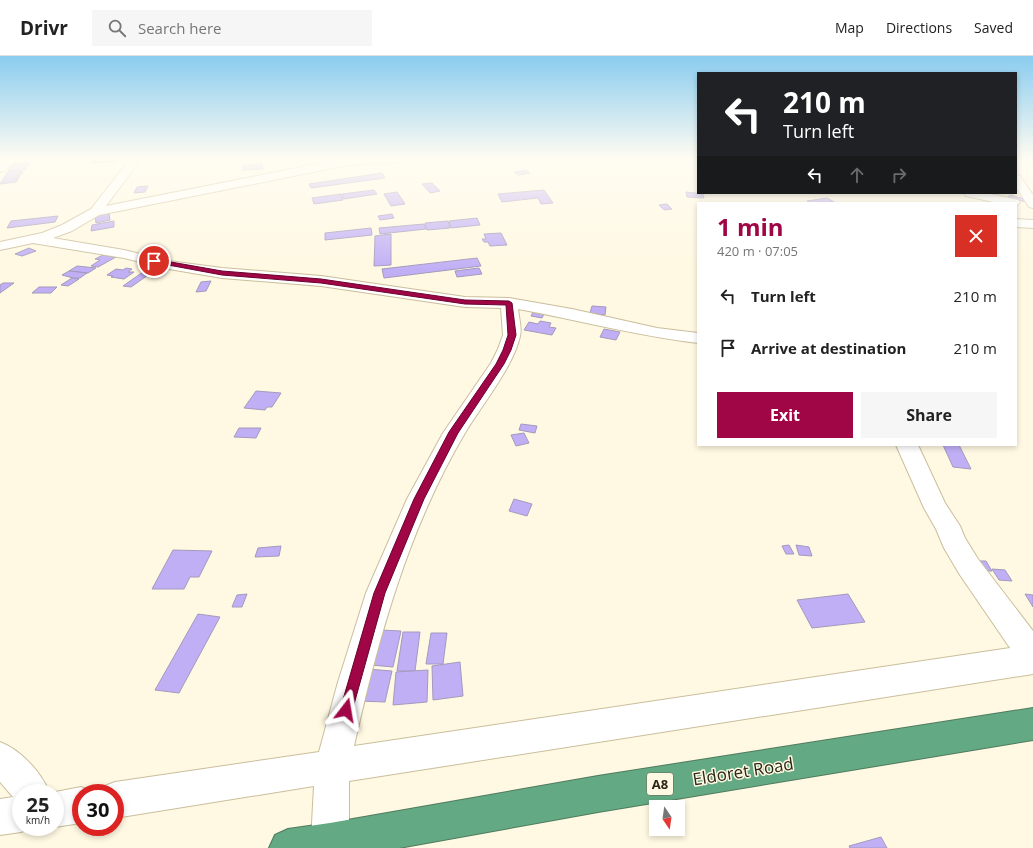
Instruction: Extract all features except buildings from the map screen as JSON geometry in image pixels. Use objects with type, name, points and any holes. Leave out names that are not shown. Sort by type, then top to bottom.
[{"type":"highway","name":"Eldoret Road","points":[[288,848],[330,842],[598,794],[1033,724]]},
{"type":"street","points":[[95,212],[107,196]]},
{"type":"street","points":[[0,246],[34,239],[67,228],[95,212],[175,196]]},
{"type":"street","points":[[983,196],[1010,202]]},
{"type":"street","points":[[1017,204],[1033,208]]},
{"type":"street","points":[[1017,223],[1033,224]]},
{"type":"street","points":[[34,239],[124,254],[169,265],[222,273],[321,281],[465,302],[509,303],[572,314],[657,333],[697,338]]},
{"type":"street","points":[[330,842],[332,767],[354,682],[380,593],[419,499],[454,432],[500,364],[507,350],[512,335],[509,303]]},
{"type":"street","points":[[907,446],[916,468],[936,508],[948,526],[953,541],[969,566],[1033,655]]},
{"type":"street","points":[[124,799],[1033,659]]},
{"type":"street","points":[[0,759],[9,766],[24,784]]},
{"type":"street","points":[[0,817],[12,815]]},
{"type":"route","points":[[154,261],[169,265],[222,273],[321,281],[465,302],[509,303],[512,335],[507,350],[500,364],[454,432],[419,499],[380,593],[346,710]]}]
